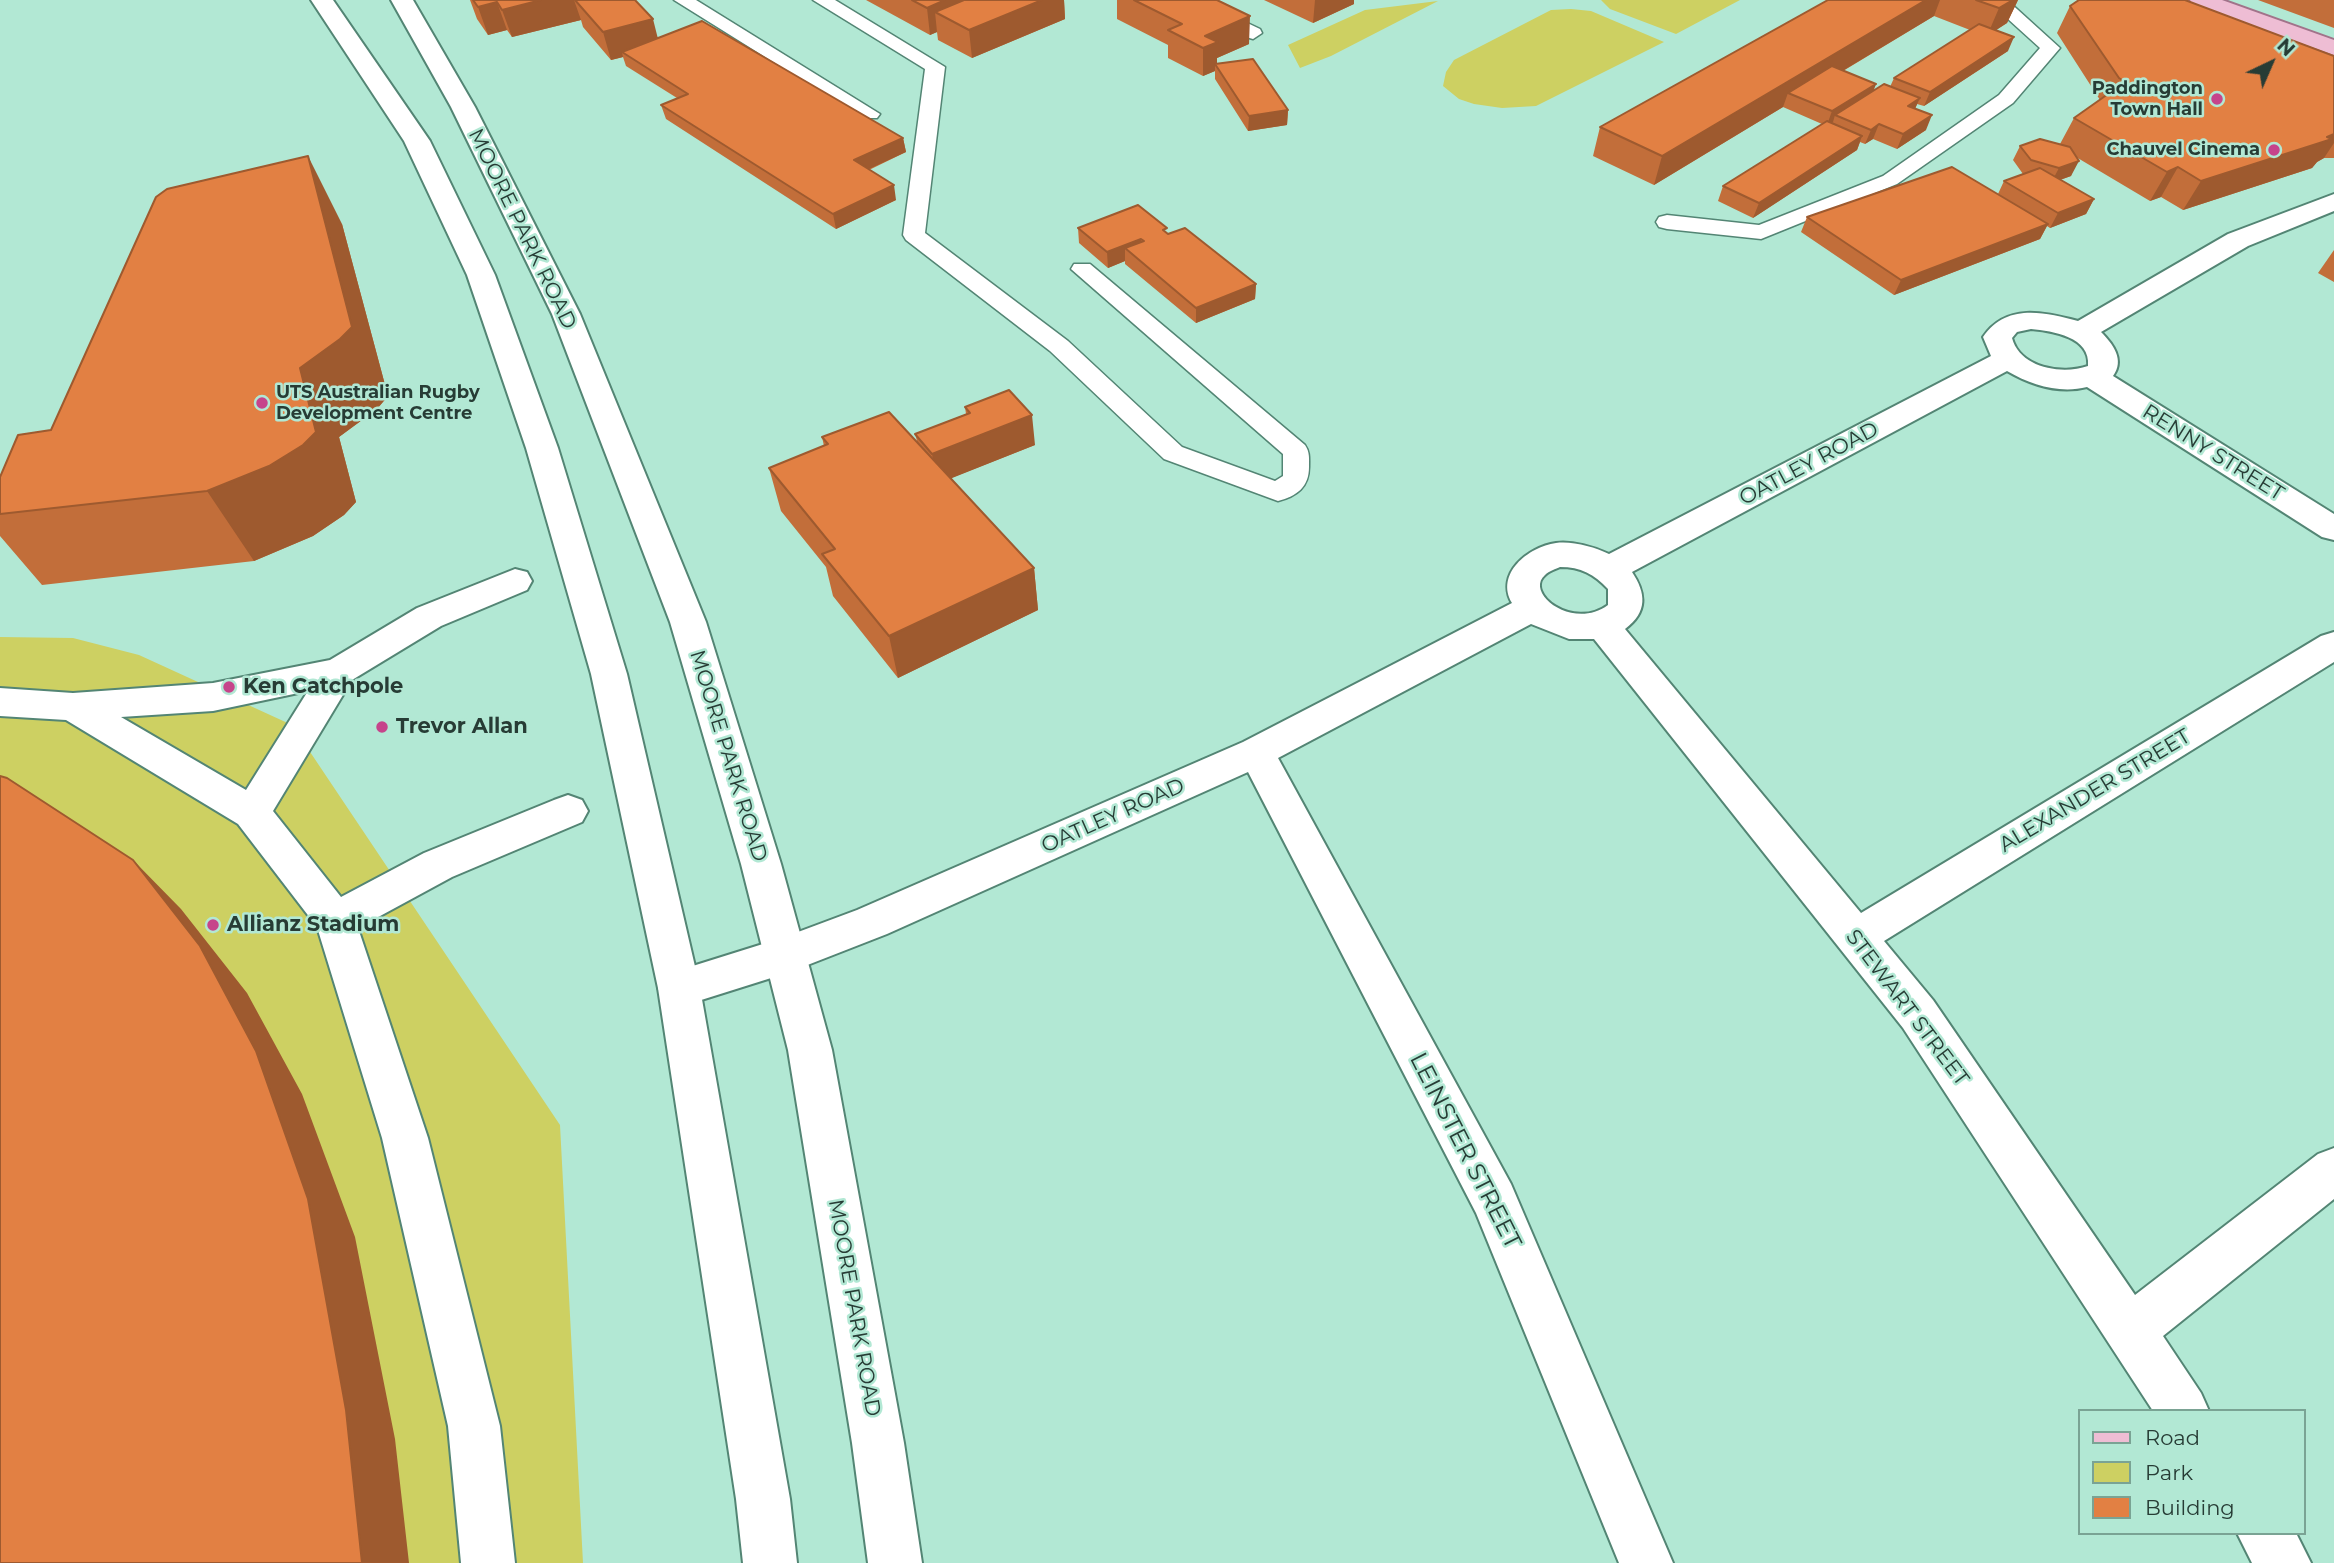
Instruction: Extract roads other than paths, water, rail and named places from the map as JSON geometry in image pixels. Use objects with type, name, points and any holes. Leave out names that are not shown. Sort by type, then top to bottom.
[{"type":"main road","points":[[2201,0],[2334,48]]},
{"type":"main road","points":[[2177,7],[2334,64]]},
{"type":"street","name":"MOORE PARK ROAD","points":[[322,0],[417,141],[485,216],[566,314],[688,622],[787,955],[810,1049],[878,1443],[895,1563]]},
{"type":"street","points":[[383,0],[437,59]]},
{"type":"street","name":"MOORE PARK ROAD","points":[[402,0],[437,59],[485,216],[481,275],[542,448],[609,674],[679,988],[763,1499],[771,1563]]},
{"type":"street","points":[[2080,332],[2238,240],[2334,202]]},
{"type":"street","points":[[2031,320],[2048,321],[2080,332],[2094,341],[2102,351],[2105,361],[2102,370],[2093,377],[2081,380],[2050,379],[2020,368],[2008,359],[1999,350],[1996,340],[1998,332],[2005,325],[2031,320]]},
{"type":"street","name":"OATLEY ROAD","points":[[1609,569],[2008,359]]},
{"type":"street","name":"RENNY STREET","points":[[2093,377],[2334,529]]},
{"type":"street","points":[[1555,555],[1590,559],[1609,569],[1621,580],[1628,595],[1626,608],[1618,618],[1603,626],[1570,628],[1552,622],[1531,608],[1524,596],[1522,579],[1528,568],[1555,555]]},
{"type":"street","points":[[0,702],[73,707],[213,697],[339,671],[429,617],[515,581]]},
{"type":"street","name":"OATLEY ROAD","points":[[679,988],[787,955],[872,922],[1256,752],[1531,608]]},
{"type":"street","name":"STEWART STREET","points":[[1603,626],[1918,1014],[2182,1409]]},
{"type":"street","name":"ALEXANDER STREET","points":[[1856,937],[2334,645]]},
{"type":"street","points":[[252,813],[339,671]]},
{"type":"street","points":[[73,707],[252,813],[335,920],[405,1138],[474,1426],[488,1563]]},
{"type":"street","name":"LEINSTER STREET","points":[[1256,752],[1494,1200],[1646,1563]]},
{"type":"street","points":[[335,920],[438,866],[568,811]]},
{"type":"street","points":[[2129,1331],[2334,1170]]},
{"type":"street","points":[[2265,1535],[2284,1563]]},
{"type":"lane","points":[[683,0],[870,114]]},
{"type":"lane","points":[[822,0],[936,67],[914,235],[1059,346],[1173,453],[1278,492],[1296,480],[1296,451],[1082,269]]},
{"type":"lane","points":[[1185,0],[1253,33]]},
{"type":"lane","points":[[1667,222],[1761,232],[1890,180],[2006,99],[2051,48],[1996,0]]},
{"type":"place","name":"Paddington Town Hall","points":[[2217,99]]},
{"type":"place","name":"Chauvel Cinema","points":[[2274,150]]},
{"type":"place","name":"UTS Australian Rugby Development Centre","points":[[262,403]]},
{"type":"place","name":"Ken Catchpole","points":[[229,687]]},
{"type":"place","name":"Trevor Allan","points":[[382,727]]},
{"type":"place","name":"Allianz Stadium","points":[[213,925]]}]
